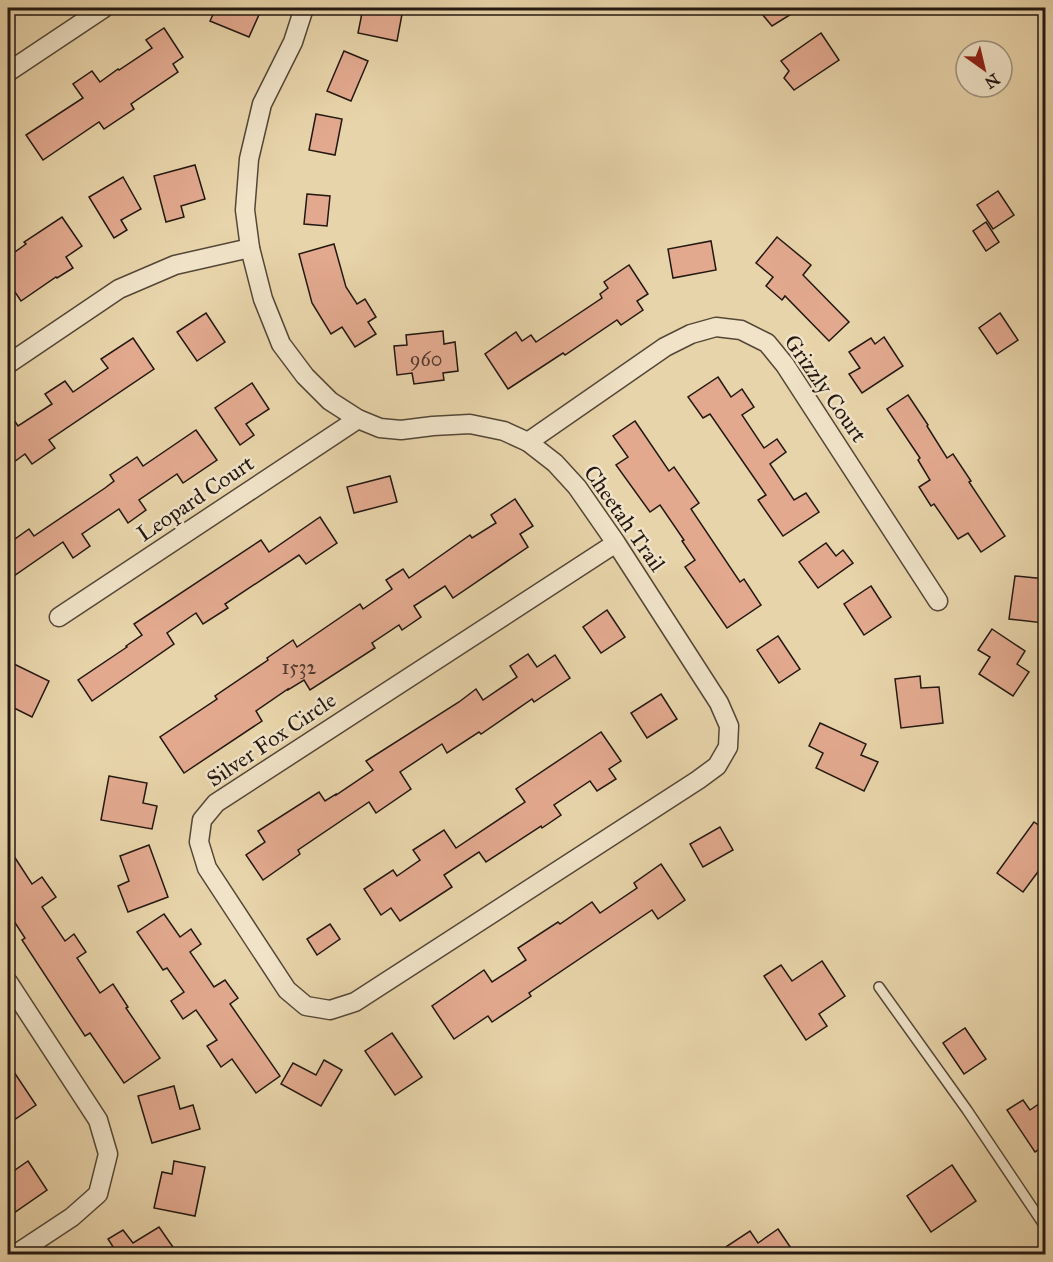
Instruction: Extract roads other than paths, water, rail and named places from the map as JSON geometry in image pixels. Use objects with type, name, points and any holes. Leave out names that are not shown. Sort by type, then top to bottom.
[{"type":"street","points":[[8,72],[104,8]]},
{"type":"street","name":"Cheetah Trail","points":[[304,8],[293,42],[262,104],[249,159],[245,210],[250,248],[263,299],[281,344],[305,376],[330,401],[358,419],[380,428],[401,430],[470,424],[504,431],[528,442],[555,463],[577,487],[616,543],[719,703],[729,726],[728,747]]},
{"type":"street","points":[[8,364],[119,289],[175,265],[250,248]]},
{"type":"street","name":"Grizzly Court","points":[[528,442],[665,347],[692,334],[716,327],[741,330],[767,343],[785,365],[938,601]]},
{"type":"street","name":"Leopard Court","points":[[59,617],[358,419]]},
{"type":"street","name":"Silver Fox Circle","points":[[616,543],[216,803],[202,820],[199,843],[207,868],[287,990],[306,1006],[330,1010],[355,1002],[698,780],[717,766],[728,747]]},
{"type":"street","points":[[8,982],[98,1120],[108,1154],[98,1194],[72,1217],[16,1254]]},
{"type":"lane","points":[[879,987],[967,1110],[1046,1228]]}]
